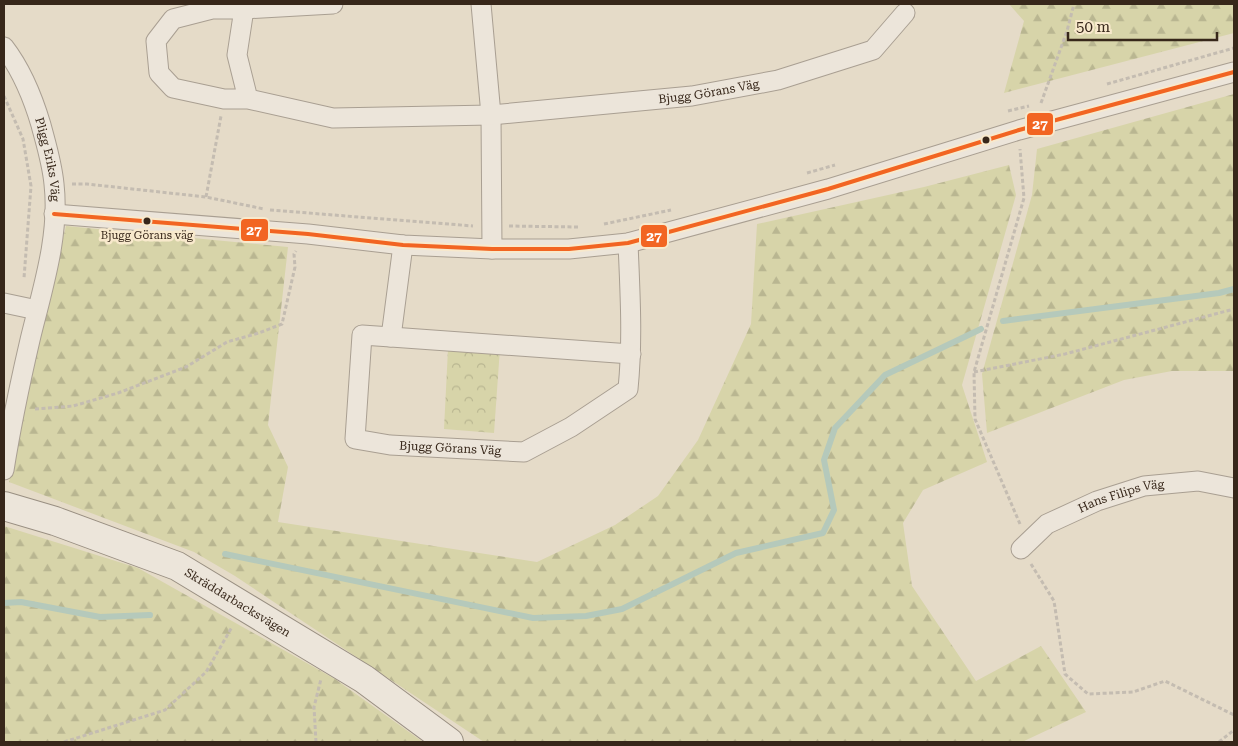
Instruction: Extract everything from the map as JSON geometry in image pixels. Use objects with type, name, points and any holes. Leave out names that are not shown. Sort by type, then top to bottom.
[{"type":"street","name":"Bjugg Görans Väg","points":[[333,4],[212,9],[173,19],[156,40],[159,73],[173,88],[224,99],[248,99],[334,118],[491,115],[692,96],[778,80],[872,50],[905,13]]},
{"type":"street","points":[[480,4],[491,115],[492,249]]},
{"type":"street","points":[[244,9],[237,55],[248,99]]},
{"type":"street","name":"Pligg Eriks Väg","points":[[4,46],[10,54],[35,104],[50,157],[55,185],[50,258],[14,411],[4,470]]},
{"type":"street","points":[[54,214],[308,234],[403,244],[492,249],[569,249],[628,243],[828,188],[1019,130],[1234,72]]},
{"type":"street","name":"Bjugg Görans Väg","points":[[628,243],[632,311],[632,354],[628,389],[571,427],[524,452],[390,445],[355,439],[362,336],[632,354]]},
{"type":"street","points":[[391,337],[403,244]]},
{"type":"street","points":[[4,304],[37,310]]},
{"type":"street","name":"Hans Filips Väg","points":[[1021,549],[1047,524],[1097,502],[1144,486],[1198,481],[1234,488]]},
{"type":"street","name":"Skräddarbacksvägen","points":[[4,506],[55,522],[177,566],[364,679],[449,742]]},
{"type":"path","points":[[1042,103],[1074,4]]},
{"type":"path","points":[[1106,85],[1234,48]]},
{"type":"path","points":[[4,96],[22,139],[32,186],[28,236]]},
{"type":"path","points":[[206,197],[224,99]]},
{"type":"path","points":[[1004,113],[1015,108],[1051,100]]},
{"type":"path","points":[[1015,108],[1019,130],[1024,198],[974,372],[975,419],[1022,528],[1021,549],[1054,601],[1065,674],[1088,694],[1133,692],[1165,681],[1234,715]]},
{"type":"path","points":[[798,175],[844,162]]},
{"type":"path","points":[[32,186],[87,184],[206,197],[261,209],[472,226],[587,227]]},
{"type":"path","points":[[595,226],[672,209]]},
{"type":"path","points":[[14,411],[73,406],[118,393],[186,367],[227,342],[282,324],[295,267],[294,254],[308,234]]},
{"type":"path","points":[[974,372],[1065,354],[1234,309]]},
{"type":"path","points":[[64,742],[165,710],[206,672],[244,607]]},
{"type":"path","points":[[316,742],[314,707],[326,656]]},
{"type":"path","points":[[1219,742],[1234,730]]},
{"type":"green space","points":[[1009,4],[1234,4],[1234,33],[1004,93],[1024,21]]},
{"type":"green space","points":[[1234,94],[1234,371],[1172,371],[1124,380],[987,433],[982,374],[1032,195],[1037,149]]},
{"type":"green space","points":[[1009,165],[1016,195],[962,385],[987,462],[923,490],[903,523],[912,586],[976,681],[1041,646],[1086,712],[1022,742],[484,742],[235,576],[194,552],[9,482],[27,385],[66,226],[288,247],[268,425],[288,467],[278,522],[537,562],[615,525],[658,496],[698,440],[751,324],[757,224],[924,187]]},
{"type":"green space","points":[[500,348],[494,433],[444,429],[448,349]]},
{"type":"green space","points":[[4,526],[138,568],[335,679],[423,742],[4,742]]},
{"type":"waterway","points":[[1003,321],[1219,293],[1234,289]]},
{"type":"waterway","points":[[225,554],[533,618],[586,616],[622,609],[736,553],[823,533],[834,510],[824,460],[835,428],[885,375],[981,329]]},
{"type":"waterway","points":[[4,603],[21,602],[100,617],[150,615]]},
{"type":"transit line","name":"27","points":[[54,214],[308,234],[403,245],[492,249],[569,249],[628,243],[828,189],[1019,130],[1234,72]]},
{"type":"place","name":"Bjugg Görans väg","points":[[147,221]]}]
